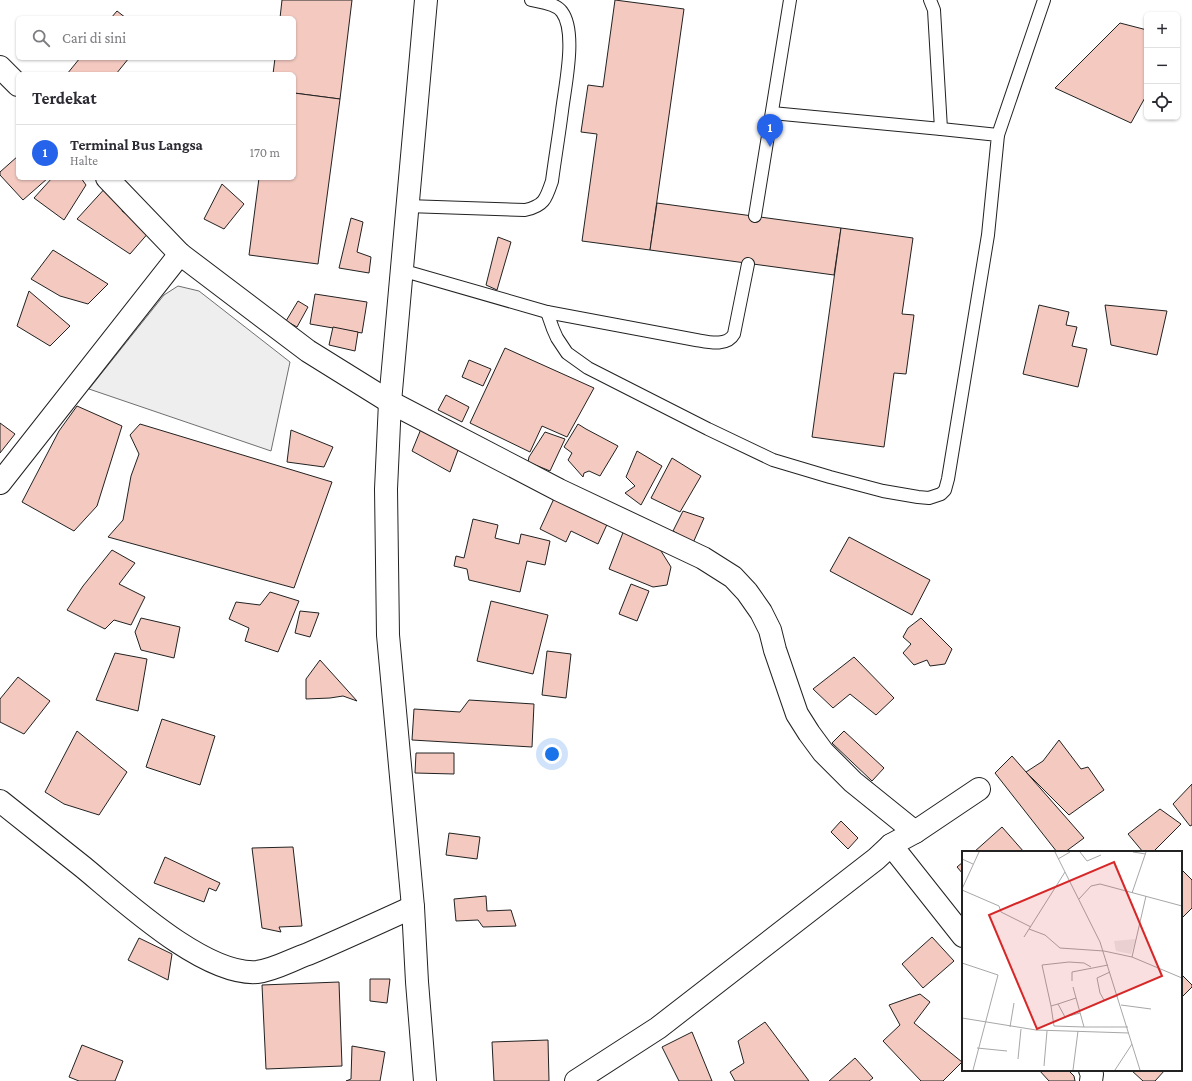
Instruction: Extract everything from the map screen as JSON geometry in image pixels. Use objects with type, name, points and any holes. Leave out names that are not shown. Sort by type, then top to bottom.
[{"type":"main road","points":[[425,1081],[413,907],[388,634],[386,489],[390,402],[426,0]]},
{"type":"main road","points":[[0,67],[16,83]]},
{"type":"main road","points":[[109,180],[180,254],[308,351],[390,402],[559,490],[703,558],[734,577],[747,592],[770,630],[775,650],[797,714],[809,733],[823,752],[853,782],[915,832]]},
{"type":"main road","points":[[0,483],[180,254]]},
{"type":"main road","points":[[576,1081],[658,1028],[876,859],[891,845],[915,832],[979,788]]},
{"type":"main road","points":[[0,801],[150,923],[189,950],[214,962],[232,968],[248,972],[265,970],[358,933],[413,907]]},
{"type":"main road","points":[[891,845],[962,935]]},
{"type":"main road","points":[[1090,1071],[1092,1074],[1091,1081]]},
{"type":"lane","points":[[407,206],[525,210],[539,206],[548,194],[552,181],[568,72],[569,42],[567,24],[560,9],[531,0]]},
{"type":"lane","points":[[755,216],[790,0]]},
{"type":"lane","points":[[930,0],[934,10],[941,129]]},
{"type":"lane","points":[[547,312],[552,329],[567,353],[588,368],[773,460],[883,491],[929,498],[941,494],[945,490],[948,479],[988,235],[998,135],[1044,0]]},
{"type":"lane","points":[[772,113],[998,135]]},
{"type":"lane","points":[[401,270],[547,312],[696,340],[724,342],[734,334],[748,264]]},
{"type":"shaded area","points":[[178,286],[199,291],[290,362],[271,451],[89,389],[164,295]]},
{"type":"building","points":[[282,0],[352,0],[340,99],[296,93],[296,72],[273,72],[275,60],[296,60],[296,16],[280,16]]},
{"type":"building","points":[[615,0],[684,9],[650,250],[582,241],[597,134],[581,132],[588,85],[603,87]]},
{"type":"building","points":[[117,11],[123,16],[113,16]]},
{"type":"building","points":[[1120,23],[1144,29],[1144,99],[1131,123],[1055,88]]},
{"type":"building","points":[[78,60],[127,60],[118,72],[69,72]]},
{"type":"building","points":[[296,93],[340,99],[318,264],[249,255],[259,180],[296,180]]},
{"type":"building","points":[[16,158],[16,180],[46,180],[23,200],[0,175],[0,172]]},
{"type":"building","points":[[50,180],[82,180],[86,185],[64,220],[34,198]]},
{"type":"building","points":[[222,184],[244,204],[224,229],[204,219]]},
{"type":"building","points":[[108,185],[125,203],[122,211],[150,231],[130,254],[77,219]]},
{"type":"building","points":[[657,203],[841,228],[834,275],[650,250]]},
{"type":"building","points":[[351,218],[363,222],[357,252],[371,257],[369,273],[339,268]]},
{"type":"building","points":[[841,228],[913,238],[902,314],[914,315],[906,374],[894,373],[884,447],[812,437]]},
{"type":"building","points":[[498,237],[511,242],[497,290],[486,285]]},
{"type":"building","points":[[53,250],[108,284],[88,304],[60,296],[31,279]]},
{"type":"building","points":[[29,291],[70,326],[50,346],[17,326]]},
{"type":"building","points":[[315,294],[367,302],[362,333],[310,324]]},
{"type":"building","points":[[298,301],[308,307],[297,327],[286,321]]},
{"type":"building","points":[[1039,305],[1069,312],[1066,325],[1077,327],[1072,346],[1087,349],[1078,387],[1023,374]]},
{"type":"building","points":[[1105,305],[1167,311],[1157,355],[1111,345]]},
{"type":"building","points":[[333,327],[358,332],[355,351],[329,345]]},
{"type":"building","points":[[505,348],[594,388],[567,437],[542,426],[530,452],[470,423]]},
{"type":"building","points":[[469,360],[491,369],[483,386],[462,377]]},
{"type":"building","points":[[446,395],[469,407],[462,422],[438,410]]},
{"type":"building","points":[[77,406],[122,426],[97,506],[74,531],[22,502],[59,431]]},
{"type":"building","points":[[0,423],[15,434],[0,453]]},
{"type":"building","points":[[140,424],[332,482],[294,588],[108,537],[123,520],[131,476],[139,454],[130,435]]},
{"type":"building","points":[[423,424],[461,442],[450,472],[412,451]]},
{"type":"building","points":[[578,424],[618,446],[600,476],[589,471],[584,473],[583,477],[568,460],[572,453],[564,447]]},
{"type":"building","points":[[291,430],[333,447],[324,467],[287,462]]},
{"type":"building","points":[[545,432],[565,439],[550,471],[528,462],[529,457]]},
{"type":"building","points":[[637,451],[662,466],[641,505],[625,493],[635,486],[626,477]]},
{"type":"building","points":[[672,458],[701,476],[680,512],[651,498]]},
{"type":"building","points":[[557,492],[610,518],[598,544],[571,531],[566,542],[540,529]]},
{"type":"building","points":[[683,511],[704,518],[693,543],[673,531]]},
{"type":"building","points":[[473,519],[498,525],[495,538],[519,544],[521,534],[550,541],[545,565],[527,561],[520,592],[469,580],[467,569],[454,566],[456,556],[464,558]]},
{"type":"building","points":[[624,530],[656,543],[671,567],[667,585],[653,587],[609,569]]},
{"type":"building","points":[[849,537],[930,580],[912,615],[830,571]]},
{"type":"building","points":[[112,550],[135,563],[119,584],[145,597],[131,625],[114,620],[105,629],[67,610],[83,586]]},
{"type":"building","points":[[631,584],[649,591],[637,621],[619,614]]},
{"type":"building","points":[[270,592],[299,601],[278,652],[245,641],[249,628],[229,619],[236,602],[260,605]]},
{"type":"building","points":[[491,601],[548,615],[533,674],[477,661]]},
{"type":"building","points":[[300,611],[319,613],[310,637],[295,633]]},
{"type":"building","points":[[141,618],[180,627],[174,658],[141,650],[135,632]]},
{"type":"building","points":[[921,618],[952,649],[945,664],[930,666],[927,660],[914,665],[903,653],[911,644],[903,637],[908,628]]},
{"type":"building","points":[[547,651],[571,654],[566,698],[542,695]]},
{"type":"building","points":[[115,653],[147,659],[138,711],[96,700]]},
{"type":"building","points":[[854,657],[894,698],[876,715],[850,694],[833,708],[813,689]]},
{"type":"building","points":[[320,660],[357,701],[343,696],[306,699],[306,679]]},
{"type":"building","points":[[18,677],[50,701],[24,734],[0,722],[0,699]]},
{"type":"building","points":[[469,700],[534,704],[532,747],[412,740],[414,709],[460,712]]},
{"type":"building","points":[[162,719],[215,736],[200,785],[146,767]]},
{"type":"building","points":[[77,731],[127,772],[99,815],[64,804],[45,792]]},
{"type":"building","points":[[844,731],[884,768],[872,781],[832,743]]},
{"type":"building","points":[[1059,740],[1081,769],[1088,767],[1104,790],[1069,815],[1026,772],[1043,761]]},
{"type":"building","points":[[416,753],[454,753],[454,774],[415,773]]},
{"type":"building","points":[[1012,756],[1084,838],[1066,851],[1056,851],[995,773]]},
{"type":"building","points":[[1192,784],[1192,825],[1190,826],[1173,804]]},
{"type":"building","points":[[1160,809],[1181,824],[1154,851],[1142,851],[1128,834]]},
{"type":"building","points":[[841,821],[858,838],[848,849],[831,832]]},
{"type":"building","points":[[1002,827],[1023,851],[975,851]]},
{"type":"building","points":[[449,833],[480,837],[477,859],[446,855]]},
{"type":"building","points":[[293,847],[302,926],[279,927],[281,932],[262,928],[252,848]]},
{"type":"building","points":[[165,857],[220,883],[216,891],[209,888],[204,902],[154,883]]},
{"type":"building","points":[[962,863],[962,873],[957,867]]},
{"type":"building","points":[[1182,870],[1192,880],[1192,908],[1182,918]]},
{"type":"building","points":[[486,896],[487,911],[511,910],[516,926],[483,927],[478,920],[456,921],[454,899]]},
{"type":"building","points":[[932,937],[954,961],[923,988],[902,964]]},
{"type":"building","points":[[139,938],[172,954],[168,980],[128,960]]},
{"type":"building","points":[[1182,975],[1192,985],[1192,987],[1182,997]]},
{"type":"building","points":[[370,979],[390,979],[387,1003],[370,1001]]},
{"type":"building","points":[[339,982],[342,1066],[266,1069],[262,985]]},
{"type":"building","points":[[920,994],[930,1002],[914,1023],[962,1062],[943,1081],[921,1081],[883,1041],[900,1025],[889,1005]]},
{"type":"building","points":[[765,1022],[809,1081],[735,1081],[730,1072],[744,1063],[738,1041]]},
{"type":"building","points":[[692,1032],[712,1081],[679,1081],[662,1047]]},
{"type":"building","points":[[548,1040],[549,1081],[494,1081],[492,1042]]},
{"type":"building","points":[[82,1045],[123,1061],[115,1081],[79,1081],[69,1077]]},
{"type":"building","points":[[352,1046],[385,1052],[380,1081],[346,1081],[351,1079]]},
{"type":"building","points":[[855,1058],[873,1078],[869,1081],[829,1081]]},
{"type":"building","points":[[1040,1071],[1069,1071],[1074,1076],[1075,1081],[1049,1081]]},
{"type":"building","points":[[1132,1071],[1164,1071],[1155,1081],[1143,1081]]},
{"type":"place","name":"Terminal Bus Langsa","points":[[770,147]]}]
